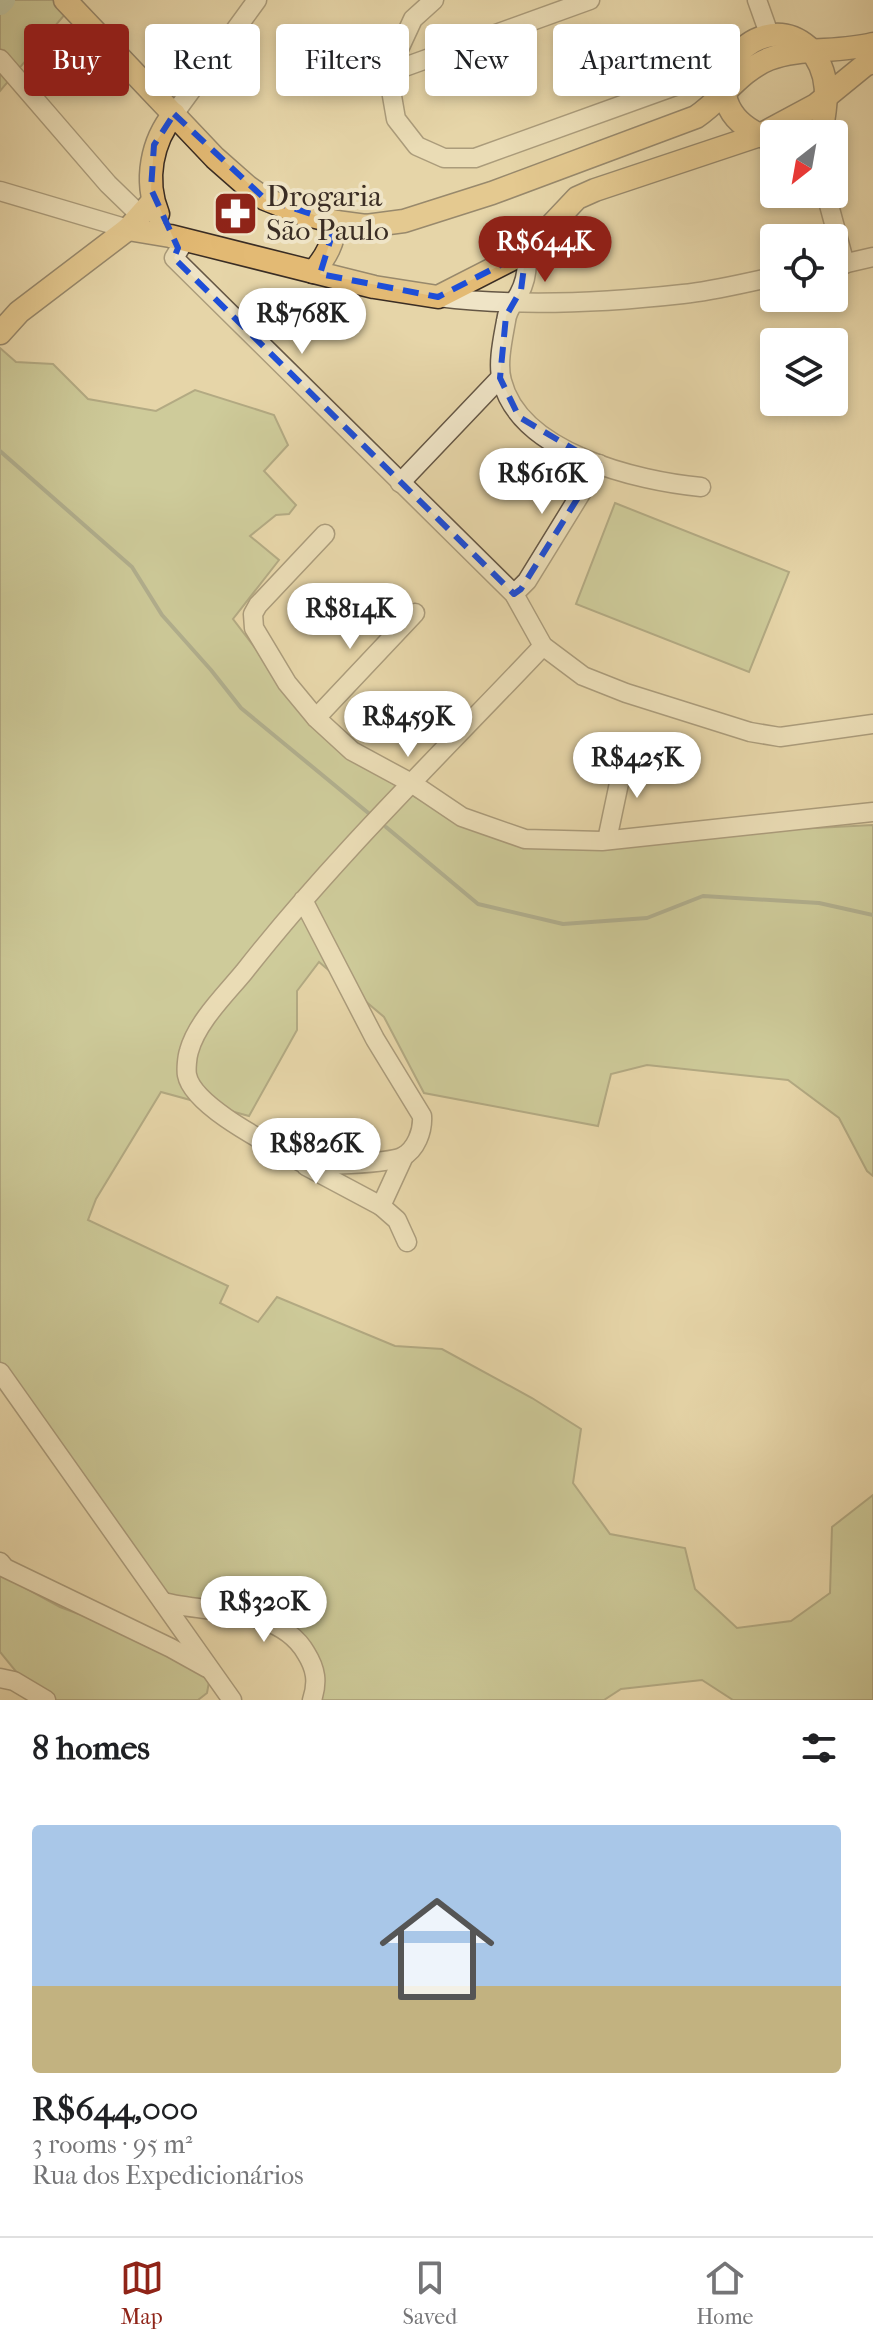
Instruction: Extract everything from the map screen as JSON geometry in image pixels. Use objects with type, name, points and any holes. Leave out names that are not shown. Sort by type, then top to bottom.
[{"type":"main road","points":[[72,7],[215,158],[265,199],[300,213],[336,222],[366,226],[404,221],[492,193],[696,117],[721,96]]},
{"type":"main road","points":[[740,44],[767,28],[782,30],[800,38],[814,53],[826,77],[823,120]]},
{"type":"main road","points":[[740,78],[767,60],[792,53],[814,53],[873,44]]},
{"type":"main road","points":[[793,120],[873,62]]},
{"type":"main road","points":[[725,96],[732,114],[742,126],[760,135]]},
{"type":"main road","points":[[0,333],[19,312],[140,215],[154,145],[161,129],[174,114]]},
{"type":"main road","points":[[140,215],[176,245],[374,287],[438,297],[526,252],[577,198],[760,140]]},
{"type":"main road","points":[[140,215],[176,245]]},
{"type":"main road","points":[[313,272],[326,257],[334,238],[336,222]]},
{"type":"street","points":[[174,114],[257,0]]},
{"type":"street","points":[[409,28],[413,19],[434,0]]},
{"type":"street","points":[[409,65],[590,0]]},
{"type":"street","points":[[757,0],[767,28]]},
{"type":"street","points":[[0,60],[108,184],[140,215]]},
{"type":"street","points":[[392,96],[396,119],[417,146],[444,158],[475,158],[647,96]]},
{"type":"street","points":[[0,191],[140,215]]},
{"type":"street","points":[[176,245],[400,483],[514,594],[543,646],[583,676],[626,693],[750,732],[780,737],[873,724]]},
{"type":"street","points":[[526,252],[525,278],[506,316],[500,378],[519,417],[542,436],[599,464],[664,484],[701,487]]},
{"type":"street","points":[[848,263],[873,257]]},
{"type":"street","points":[[438,297],[474,302],[586,301],[685,294],[760,280]]},
{"type":"street","points":[[400,483],[500,378]]},
{"type":"street","points":[[514,594],[527,581],[599,464]]},
{"type":"street","points":[[325,534],[258,605],[253,614],[254,628],[287,683],[316,718],[352,751],[413,784],[462,817],[525,839],[607,840],[873,812]]},
{"type":"street","points":[[316,718],[415,613]]},
{"type":"street","points":[[407,1242],[397,1220],[381,1206],[219,1114],[197,1093],[187,1076],[188,1052],[204,1023],[303,900],[543,646]]},
{"type":"street","points":[[607,840],[626,750]]},
{"type":"street","points":[[303,900],[375,1039],[422,1116],[419,1138],[404,1156],[381,1206]]},
{"type":"street","points":[[306,1166],[388,1161],[404,1156]]},
{"type":"street","points":[[0,1372],[232,1700]]},
{"type":"street","points":[[0,1562],[5,1568],[171,1648],[211,1671]]},
{"type":"street","points":[[163,1602],[250,1616],[283,1629],[300,1642],[311,1661],[317,1683],[312,1700]]},
{"type":"street","points":[[171,1648],[205,1609]]},
{"type":"street","points":[[0,1663],[7,1680],[46,1700]]},
{"type":"highlighted area","points":[[174,114],[265,199],[336,222],[320,274],[438,297],[526,252],[521,290],[506,316],[500,378],[519,417],[599,464],[521,589],[514,594],[278,362],[174,258],[178,248],[151,189],[154,145]]},
{"type":"green space","points":[[0,0],[77,0],[57,24],[24,24],[24,63],[0,91]]},
{"type":"green space","points":[[0,348],[16,362],[53,364],[88,399],[156,411],[195,390],[274,415],[288,445],[264,471],[296,505],[289,514],[276,515],[250,536],[279,560],[233,619],[305,713],[347,756],[457,822],[520,843],[873,825],[873,1176],[867,1171],[839,1118],[788,1080],[647,1065],[611,1074],[598,1126],[424,1093],[384,1017],[319,962],[297,991],[297,1030],[249,1116],[161,1092],[96,1199],[88,1220],[228,1286],[220,1303],[258,1322],[277,1297],[395,1346],[442,1349],[532,1398],[581,1429],[573,1483],[610,1534],[685,1548],[695,1589],[737,1628],[791,1621],[830,1593],[832,1527],[873,1495],[873,1700],[733,1700],[702,1680],[621,1689],[604,1700],[313,1700],[300,1642],[250,1616],[163,1602],[0,1376]]},
{"type":"green space","points":[[615,503],[789,572],[749,672],[576,604]]},
{"type":"green space","points":[[0,1574],[60,1607],[171,1648],[211,1671],[207,1693],[198,1700],[55,1700],[18,1674],[0,1652]]},
{"type":"waterway","points":[[0,4],[4,0]]},
{"type":"waterway","points":[[0,451],[132,567],[162,615],[241,708],[372,816]]},
{"type":"waterway","points":[[386,827],[478,904],[563,924],[647,918],[703,896],[819,903],[873,915]]},
{"type":"place","name":"Drogaria São Paulo","points":[[235,213]]}]
